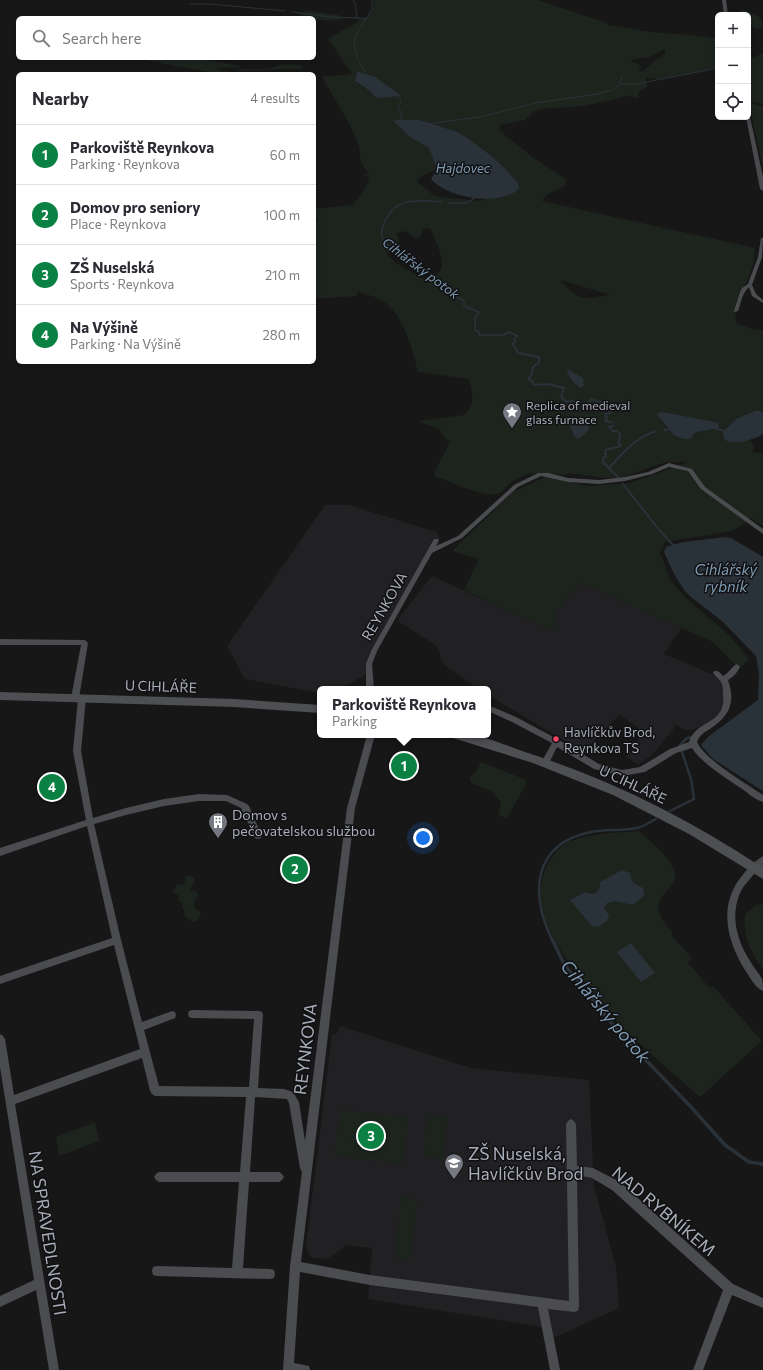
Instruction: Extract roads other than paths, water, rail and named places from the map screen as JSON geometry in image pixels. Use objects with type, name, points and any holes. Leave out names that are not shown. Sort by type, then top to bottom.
[{"type":"main road","points":[[724,0],[726,12]]},
{"type":"main road","points":[[749,120],[763,189]]},
{"type":"main road","name":"U CIHLÁŘE","points":[[0,696],[254,704],[317,709]]},
{"type":"main road","name":"U CIHLÁŘE","points":[[468,738],[498,746],[588,780],[648,807],[760,868]]},
{"type":"street","points":[[736,311],[743,290],[750,285],[760,257],[763,239]]},
{"type":"street","points":[[750,285],[754,295],[763,302]]},
{"type":"street","points":[[431,551],[460,537],[516,486],[540,474],[568,480],[599,482],[625,479],[650,473],[669,465],[690,470],[703,488],[763,532]]},
{"type":"street","name":"REYNKOVA","points":[[370,686],[369,664],[374,652],[436,540]]},
{"type":"street","points":[[0,642],[85,643],[79,698],[77,751],[90,823],[117,940],[155,1091],[252,1092],[290,1095],[294,1102],[306,1176]]},
{"type":"street","points":[[724,679],[731,675],[738,667]]},
{"type":"street","points":[[716,673],[724,679],[728,701],[726,710],[718,720],[696,735],[693,744],[697,751],[708,761],[763,799]]},
{"type":"street","points":[[491,709],[513,719],[556,742],[597,767],[622,773],[642,770],[673,751],[693,744]]},
{"type":"street","name":"REYNKOVA","points":[[288,1368],[295,1266],[351,808],[370,738]]},
{"type":"street","points":[[545,763],[556,742]]},
{"type":"street","points":[[0,852],[90,823],[157,804],[196,797],[213,796],[235,800],[244,806],[258,836]]},
{"type":"street","points":[[760,868],[737,890],[732,908],[731,921],[733,935],[740,954],[763,987]]},
{"type":"street","points":[[0,980],[117,940]]},
{"type":"street","points":[[192,1014],[259,1016],[237,1273]]},
{"type":"street","points":[[140,1027],[172,1015]]},
{"type":"street","name":"NA SPRAVEDLNOSTI","points":[[0,1039],[54,1370]]},
{"type":"street","points":[[10,1101],[145,1052]]},
{"type":"street","points":[[295,1266],[370,1280],[574,1307],[573,1170],[571,1124]]},
{"type":"street","name":"NAD RYBNÍKEM","points":[[573,1170],[593,1173],[616,1186],[729,1288],[763,1303]]},
{"type":"street","points":[[159,1177],[279,1177]]},
{"type":"street","points":[[157,1271],[270,1274]]},
{"type":"street","points":[[0,1302],[40,1283]]},
{"type":"street","points":[[698,1370],[729,1288]]},
{"type":"street","points":[[542,1302],[555,1370]]},
{"type":"street","points":[[288,1368],[304,1370]]},
{"type":"water","points":[[359,72],[374,76],[401,96],[376,98],[371,92],[355,81],[357,73]]},
{"type":"water","name":"Hajdovec","points":[[420,120],[457,132],[494,158],[518,183],[519,189],[510,195],[487,199],[461,195],[439,186],[431,179],[437,169],[429,148],[407,135],[393,121]]},
{"type":"water","points":[[567,369],[583,378],[584,385],[581,388],[572,380]]},
{"type":"water","points":[[757,410],[763,412],[763,434],[755,438],[737,442],[727,441],[724,439],[723,432],[736,419]]},
{"type":"water","points":[[663,412],[718,423],[719,428],[696,432],[690,439],[684,439],[674,435],[658,416],[657,413]]},
{"type":"water","points":[[566,418],[573,419],[589,426],[589,429],[579,439],[574,436],[569,423],[564,421]]},
{"type":"water","name":"Cihlářský rybník","points":[[726,537],[731,538],[763,557],[763,791],[713,759],[701,745],[709,736],[758,700],[759,675],[756,656],[722,621],[685,591],[674,574],[664,552],[666,547],[683,542]]},
{"type":"water","points":[[622,870],[630,873],[633,883],[643,888],[644,896],[633,905],[615,901],[607,903],[604,908],[609,915],[607,921],[598,927],[592,926],[570,900],[585,892],[589,894],[596,893],[599,890],[600,882]]},
{"type":"water","points":[[631,943],[655,973],[641,982],[617,952]]},
{"type":"waterway","name":"Cihlářský potok","points":[[353,0],[355,3],[357,18]]},
{"type":"waterway","points":[[366,19],[372,9],[372,0]]},
{"type":"waterway","points":[[190,4],[210,4],[285,11]]},
{"type":"waterway","points":[[292,12],[331,17],[357,18]]},
{"type":"waterway","name":"Cihlářský potok","points":[[357,18],[366,19]]},
{"type":"waterway","name":"Cihlářský potok","points":[[366,19],[360,28],[354,47],[366,75]]},
{"type":"waterway","points":[[620,84],[636,84],[715,69]]},
{"type":"waterway","points":[[620,84],[622,77]]},
{"type":"waterway","points":[[427,124],[479,117],[535,103],[598,94],[612,90],[620,84]]},
{"type":"waterway","name":"Cihlářský potok","points":[[395,95],[400,98],[401,102],[398,107],[401,112],[401,118],[405,122]]},
{"type":"waterway","name":"Cihlářský potok","points":[[449,203],[467,203],[476,197]]},
{"type":"waterway","name":"Cihlářský potok","points":[[442,202],[407,202],[393,209],[382,230],[385,243],[430,273],[448,288],[449,291],[452,291],[454,294],[458,294],[454,295],[464,301],[464,306],[479,312],[475,318],[475,330],[479,332],[479,335],[504,335],[509,332],[518,336],[514,339],[516,342],[512,343],[517,351]]},
{"type":"waterway","name":"Cihlářský potok","points":[[516,350],[518,353],[539,357],[539,363],[533,367],[532,374],[528,379],[532,381],[534,385],[548,384],[564,388],[561,397],[567,402],[572,401],[585,405],[590,402],[591,399],[612,406],[613,407],[609,411],[611,413],[605,414],[607,418],[605,421],[612,422]]},
{"type":"waterway","name":"Cihlářský potok","points":[[609,468],[603,462],[603,458],[606,457],[605,450],[621,446],[619,444],[620,434],[617,431],[612,431],[609,427],[613,426]]},
{"type":"waterway","points":[[665,430],[672,429]]},
{"type":"waterway","points":[[715,429],[726,431]]},
{"type":"waterway","points":[[609,468],[636,441],[656,431]]},
{"type":"waterway","name":"Cihlářský potok","points":[[609,468],[619,478]]},
{"type":"waterway","name":"Cihlářský potok","points":[[623,484],[660,531],[675,547]]},
{"type":"waterway","points":[[680,745],[687,738],[692,737]]},
{"type":"waterway","points":[[670,811],[694,799],[691,779],[682,752]]},
{"type":"waterway","name":"Cihlářský potok","points":[[552,940],[545,923],[539,889],[541,873],[547,859],[557,847],[571,838],[591,832],[637,828],[656,819]]},
{"type":"waterway","name":"Cihlářský potok","points":[[552,939],[564,964],[618,1031],[691,1107],[725,1145],[749,1162],[763,1164]]},
{"type":"place","name":"Replica of medieval glass furnace","points":[[512,429]]},
{"type":"place","name":"Havlíčkův Brod, Reynkova TS","points":[[556,739]]},
{"type":"place","name":"Parkoviště Reynkova","points":[[404,766]]},
{"type":"place","name":"Na Výšině","points":[[52,787]]},
{"type":"place","name":"Domov s pečovatelskou službou","points":[[218,839]]},
{"type":"place","name":"Domov pro seniory","points":[[295,869]]},
{"type":"place","name":"ZŠ Nuselská","points":[[371,1136]]},
{"type":"place","name":"ZŠ Nuselská, Havlíčkův Brod","points":[[454,1180]]}]
